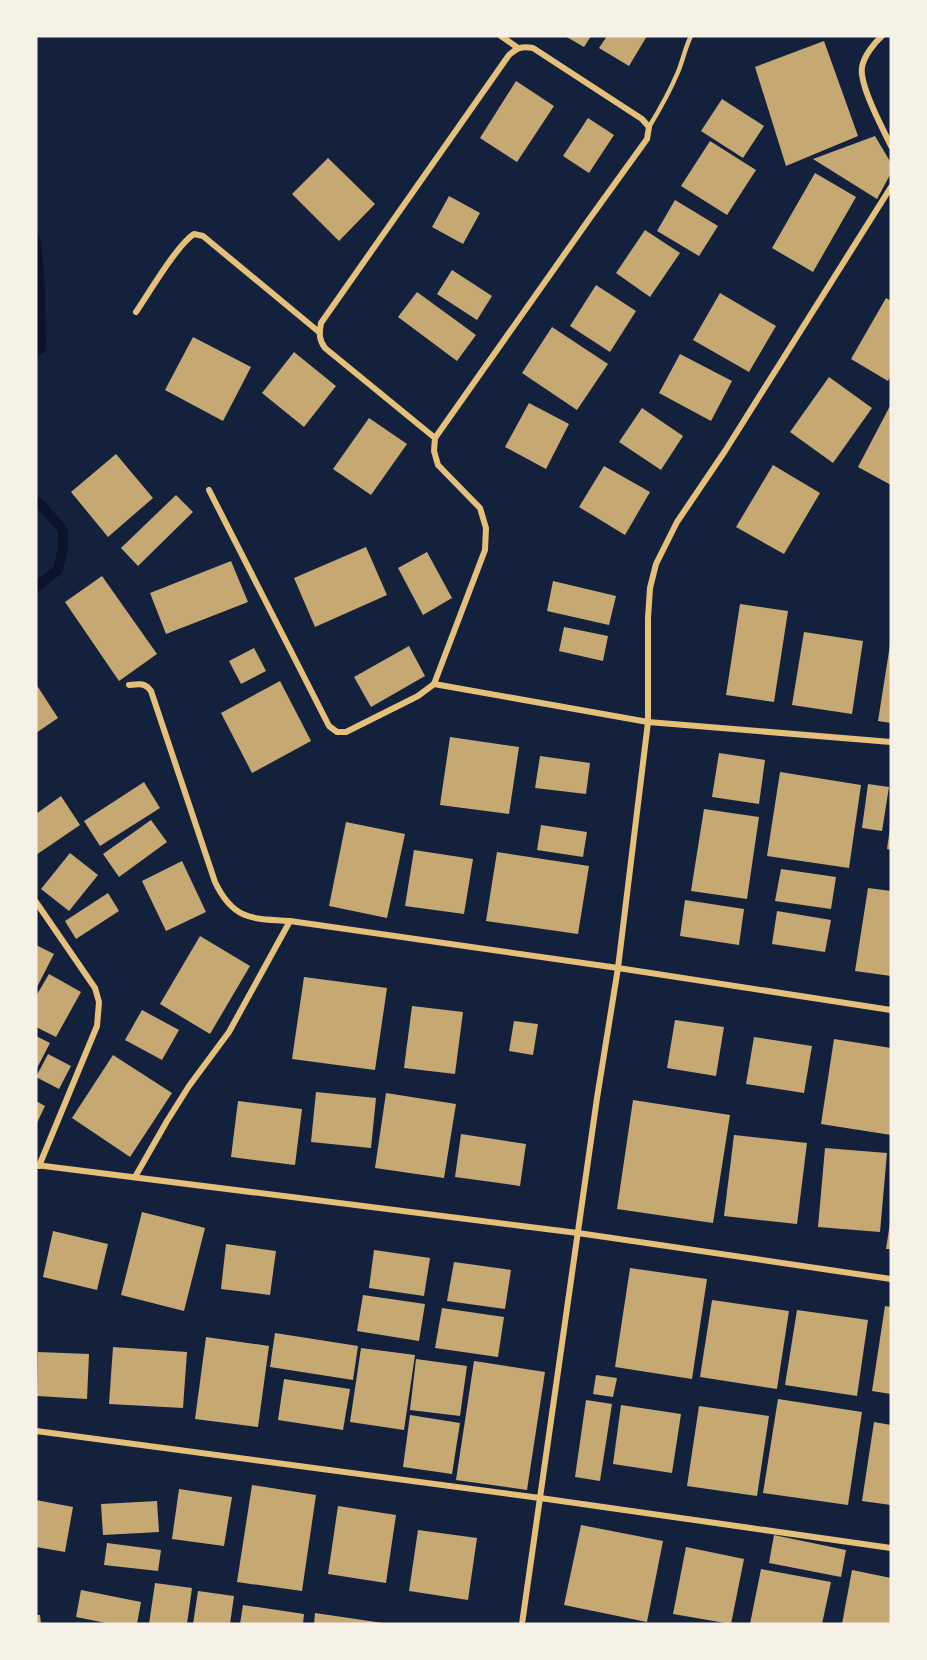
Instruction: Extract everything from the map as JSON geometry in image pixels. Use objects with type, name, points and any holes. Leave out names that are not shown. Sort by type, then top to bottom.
[{"type":"street","points":[[501,36],[518,48]]},
{"type":"street","points":[[880,36],[868,52],[862,68],[863,84],[891,147]]},
{"type":"street","points":[[209,490],[332,729],[342,733],[346,732],[418,696],[434,684],[485,550],[486,528],[480,508],[438,465],[434,451],[435,438],[648,139],[649,127],[642,119],[532,48],[525,46],[509,55],[321,323],[320,341],[325,348],[435,438]]},
{"type":"street","points":[[522,1624],[597,1098],[618,968],[648,722],[648,618],[650,588],[656,564],[677,522],[725,451],[891,187]]},
{"type":"street","points":[[136,312],[172,260],[194,234],[203,236],[319,332]]},
{"type":"street","points":[[129,686],[139,683],[149,687],[215,882],[231,907],[253,919],[290,921],[891,1010]]},
{"type":"street","points":[[434,684],[648,722],[891,742]]},
{"type":"street","points":[[36,902],[95,988],[99,1002],[97,1026],[38,1165],[578,1233],[891,1279]]},
{"type":"street","points":[[135,1177],[189,1086],[229,1032],[290,921]]},
{"type":"street","points":[[36,1431],[540,1498],[891,1548]]},
{"type":"lane","points":[[649,127],[679,70],[691,36]]},
{"type":"building","points":[[565,36],[591,36],[584,47]]},
{"type":"building","points":[[607,36],[647,36],[629,66],[599,48]]},
{"type":"building","points":[[824,41],[858,136],[786,166],[755,67]]},
{"type":"building","points":[[516,81],[554,106],[517,162],[480,138]]},
{"type":"building","points":[[722,99],[764,126],[743,158],[701,131]]},
{"type":"building","points":[[588,118],[614,135],[589,173],[563,156]]},
{"type":"building","points":[[875,136],[891,163],[891,173],[877,199],[813,159]]},
{"type":"building","points":[[710,141],[756,170],[727,215],[681,186]]},
{"type":"building","points":[[328,158],[375,204],[339,241],[292,194]]},
{"type":"building","points":[[815,173],[856,197],[813,272],[772,248]]},
{"type":"building","points":[[449,196],[480,213],[463,244],[432,227]]},
{"type":"building","points":[[675,200],[718,226],[699,256],[657,231]]},
{"type":"building","points":[[645,230],[680,253],[650,297],[616,273]]},
{"type":"building","points":[[452,270],[492,296],[477,320],[437,294]]},
{"type":"building","points":[[596,285],[636,311],[610,352],[570,326]]},
{"type":"building","points":[[417,292],[476,335],[457,361],[398,317]]},
{"type":"building","points":[[720,293],[776,326],[749,372],[693,340]]},
{"type":"building","points":[[886,298],[891,301],[891,375],[888,381],[851,359]]},
{"type":"building","points":[[552,327],[608,364],[577,410],[522,373]]},
{"type":"building","points":[[193,337],[251,367],[223,421],[165,390]]},
{"type":"building","points":[[294,352],[336,386],[304,427],[262,393]]},
{"type":"building","points":[[680,354],[732,381],[711,421],[659,393]]},
{"type":"building","points":[[829,377],[872,408],[833,463],[790,432]]},
{"type":"building","points":[[529,403],[569,424],[546,469],[505,447]]},
{"type":"building","points":[[891,404],[891,485],[858,467]]},
{"type":"building","points":[[642,408],[683,436],[661,470],[619,442]]},
{"type":"building","points":[[369,418],[407,444],[371,495],[333,469]]},
{"type":"building","points":[[116,454],[153,498],[108,537],[71,492]]},
{"type":"building","points":[[773,465],[820,493],[784,554],[736,527]]},
{"type":"building","points":[[604,466],[650,492],[625,535],[579,507]]},
{"type":"building","points":[[176,495],[193,512],[138,566],[121,548]]},
{"type":"building","points":[[366,547],[387,595],[315,627],[294,578]]},
{"type":"building","points":[[427,552],[452,598],[423,615],[398,568]]},
{"type":"building","points":[[231,561],[248,602],[166,634],[150,593]]},
{"type":"building","points":[[102,576],[157,654],[119,681],[65,602]]},
{"type":"building","points":[[553,581],[616,596],[609,625],[547,611]]},
{"type":"building","points":[[740,604],[788,611],[774,702],[726,695]]},
{"type":"building","points":[[564,627],[608,636],[603,661],[559,651]]},
{"type":"building","points":[[804,632],[863,641],[852,714],[792,705]]},
{"type":"building","points":[[891,645],[891,723],[878,721]]},
{"type":"building","points":[[409,646],[425,676],[371,707],[354,677]]},
{"type":"building","points":[[254,648],[266,671],[241,684],[229,661]]},
{"type":"building","points":[[280,681],[311,741],[252,773],[221,713]]},
{"type":"building","points":[[36,684],[58,718],[36,733]]},
{"type":"building","points":[[450,737],[519,747],[509,814],[440,805]]},
{"type":"building","points":[[719,753],[765,760],[759,804],[712,797]]},
{"type":"building","points":[[540,756],[590,763],[586,794],[535,788]]},
{"type":"building","points":[[780,772],[861,785],[849,868],[767,856]]},
{"type":"building","points":[[144,782],[160,808],[100,846],[84,821]]},
{"type":"building","points":[[868,784],[889,787],[882,831],[862,828]]},
{"type":"building","points":[[61,796],[80,825],[36,855],[36,814]]},
{"type":"building","points":[[704,809],[759,817],[747,899],[691,891]]},
{"type":"building","points":[[151,820],[167,842],[119,877],[103,854]]},
{"type":"building","points":[[346,822],[405,834],[387,918],[329,906]]},
{"type":"building","points":[[541,825],[587,832],[583,857],[537,850]]},
{"type":"building","points":[[891,829],[891,850],[887,849]]},
{"type":"building","points":[[414,850],[473,859],[464,914],[405,906]]},
{"type":"building","points":[[497,852],[589,866],[578,934],[486,921]]},
{"type":"building","points":[[70,853],[98,875],[69,911],[41,889]]},
{"type":"building","points":[[182,861],[206,912],[166,931],[142,881]]},
{"type":"building","points":[[781,869],[836,877],[831,909],[775,901]]},
{"type":"building","points":[[868,888],[891,891],[891,976],[855,971]]},
{"type":"building","points":[[108,893],[119,911],[76,939],[65,921]]},
{"type":"building","points":[[685,900],[744,909],[739,945],[680,936]]},
{"type":"building","points":[[777,911],[831,920],[825,952],[772,944]]},
{"type":"building","points":[[200,936],[250,966],[210,1034],[160,1004]]},
{"type":"building","points":[[36,945],[54,954],[36,989]]},
{"type":"building","points":[[49,974],[81,992],[56,1037],[36,1027],[36,996]]},
{"type":"building","points":[[304,977],[387,988],[375,1070],[292,1059]]},
{"type":"building","points":[[412,1006],[463,1012],[455,1074],[404,1068]]},
{"type":"building","points":[[142,1010],[179,1030],[162,1060],[125,1040]]},
{"type":"building","points":[[675,1020],[724,1027],[716,1076],[667,1068]]},
{"type":"building","points":[[514,1021],[538,1024],[533,1055],[509,1051]]},
{"type":"building","points":[[36,1036],[50,1043],[36,1070]]},
{"type":"building","points":[[754,1037],[812,1046],[804,1093],[746,1084]]},
{"type":"building","points":[[834,1039],[891,1048],[891,1135],[821,1124]]},
{"type":"building","points":[[48,1054],[71,1066],[59,1089],[36,1077]]},
{"type":"building","points":[[113,1055],[172,1093],[130,1157],[72,1118]]},
{"type":"building","points":[[316,1092],[376,1098],[371,1148],[311,1142]]},
{"type":"building","points":[[386,1093],[456,1104],[444,1178],[375,1168]]},
{"type":"building","points":[[633,1100],[730,1115],[713,1223],[617,1209]]},
{"type":"building","points":[[36,1101],[45,1106],[36,1125]]},
{"type":"building","points":[[238,1101],[302,1109],[295,1165],[231,1157]]},
{"type":"building","points":[[461,1134],[526,1144],[520,1186],[455,1177]]},
{"type":"building","points":[[734,1135],[807,1143],[797,1224],[724,1216]]},
{"type":"building","points":[[825,1148],[887,1153],[880,1232],[818,1227]]},
{"type":"building","points":[[142,1212],[205,1228],[184,1311],[121,1295]]},
{"type":"building","points":[[890,1223],[891,1249],[886,1249]]},
{"type":"building","points":[[53,1231],[108,1244],[97,1290],[43,1277]]},
{"type":"building","points":[[226,1244],[276,1251],[270,1295],[221,1289]]},
{"type":"building","points":[[374,1250],[430,1258],[424,1296],[369,1288]]},
{"type":"building","points":[[454,1262],[511,1270],[505,1309],[447,1301]]},
{"type":"building","points":[[630,1268],[707,1279],[692,1379],[615,1367]]},
{"type":"building","points":[[363,1295],[425,1304],[419,1341],[357,1331]]},
{"type":"building","points":[[712,1300],[789,1311],[777,1389],[700,1377]]},
{"type":"building","points":[[885,1306],[891,1307],[891,1394],[872,1391]]},
{"type":"building","points":[[442,1308],[504,1317],[498,1357],[435,1348]]},
{"type":"building","points":[[797,1310],[868,1320],[857,1396],[785,1385]]},
{"type":"building","points":[[275,1333],[358,1346],[353,1380],[270,1367]]},
{"type":"building","points":[[206,1337],[269,1346],[258,1427],[195,1419]]},
{"type":"building","points":[[113,1347],[187,1352],[183,1408],[109,1404]]},
{"type":"building","points":[[361,1348],[415,1355],[404,1430],[350,1422]]},
{"type":"building","points":[[38,1352],[89,1354],[87,1399],[37,1396]]},
{"type":"building","points":[[416,1359],[467,1366],[460,1416],[410,1410]]},
{"type":"building","points":[[474,1361],[545,1372],[527,1490],[456,1480]]},
{"type":"building","points":[[596,1375],[617,1378],[613,1397],[593,1394]]},
{"type":"building","points":[[284,1379],[350,1389],[343,1430],[278,1420]]},
{"type":"building","points":[[778,1399],[862,1412],[848,1505],[763,1493]]},
{"type":"building","points":[[586,1400],[612,1404],[600,1481],[575,1477]]},
{"type":"building","points":[[621,1405],[681,1414],[672,1473],[613,1464]]},
{"type":"building","points":[[699,1406],[769,1416],[757,1496],[687,1486]]},
{"type":"building","points":[[410,1415],[460,1423],[452,1474],[403,1467]]},
{"type":"building","points":[[874,1422],[891,1425],[891,1505],[862,1501]]},
{"type":"building","points":[[252,1485],[316,1495],[302,1591],[237,1582]]},
{"type":"building","points":[[179,1489],[232,1497],[224,1546],[172,1539]]},
{"type":"building","points":[[36,1500],[73,1507],[65,1552],[36,1547]]},
{"type":"building","points":[[157,1501],[159,1532],[103,1535],[101,1504]]},
{"type":"building","points":[[338,1506],[396,1515],[386,1583],[328,1574]]},
{"type":"building","points":[[581,1525],[663,1541],[647,1622],[564,1605]]},
{"type":"building","points":[[418,1530],[477,1538],[468,1600],[409,1591]]},
{"type":"building","points":[[774,1535],[846,1550],[841,1577],[769,1563]]},
{"type":"building","points":[[107,1543],[161,1550],[158,1571],[104,1565]]},
{"type":"building","points":[[686,1547],[744,1559],[731,1624],[673,1614]]},
{"type":"building","points":[[761,1569],[831,1582],[822,1624],[750,1624]]},
{"type":"building","points":[[852,1570],[891,1578],[891,1624],[842,1624]]},
{"type":"building","points":[[155,1583],[192,1588],[187,1624],[149,1624]]},
{"type":"building","points":[[81,1590],[141,1602],[137,1624],[111,1624],[76,1617]]},
{"type":"building","points":[[198,1591],[234,1596],[230,1624],[193,1624]]},
{"type":"building","points":[[243,1605],[304,1614],[303,1624],[240,1624]]},
{"type":"building","points":[[315,1613],[383,1623],[383,1624],[314,1624]]},
{"type":"building","points":[[36,1615],[40,1615],[41,1624],[36,1624]]},
{"type":"waterway","points":[[36,240],[40,286],[41,348],[36,353]]},
{"type":"waterway","points":[[36,502],[63,530],[63,548],[58,570],[36,587]]}]
